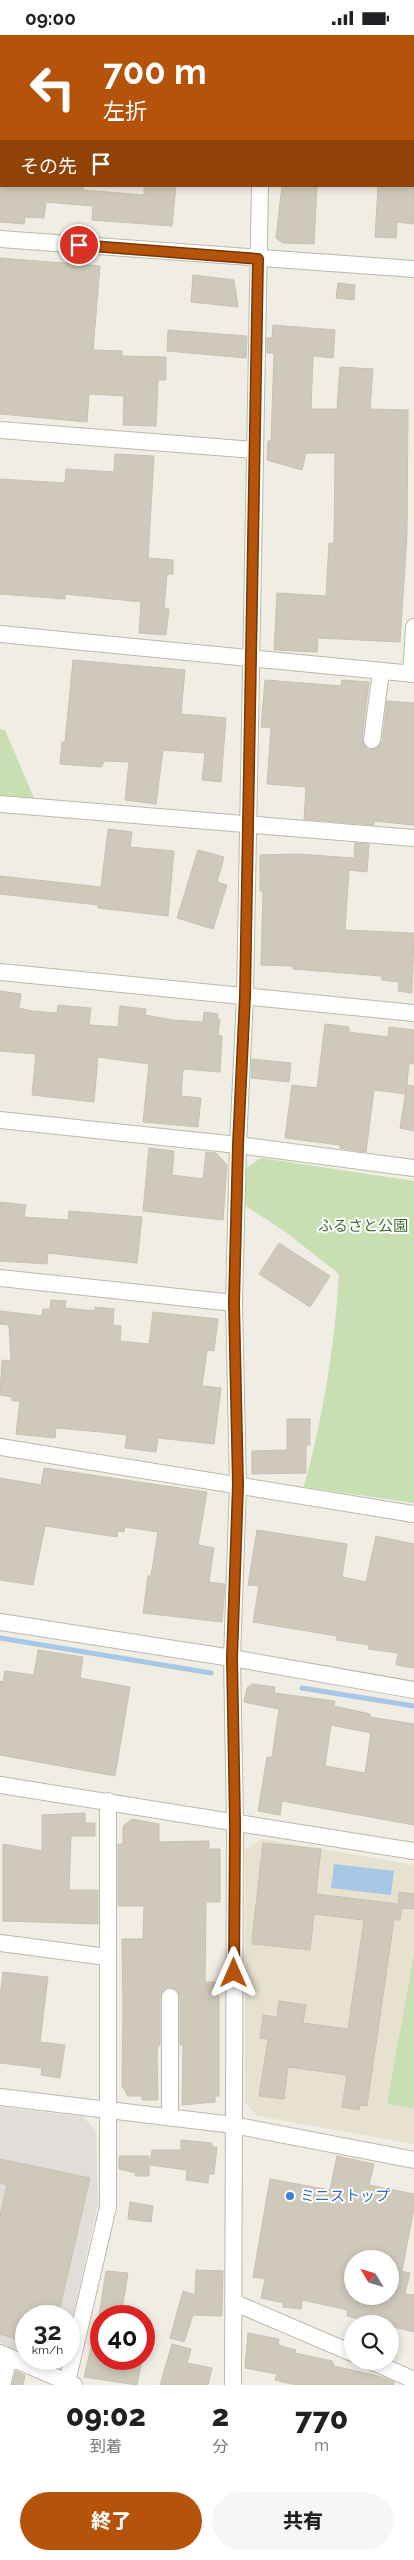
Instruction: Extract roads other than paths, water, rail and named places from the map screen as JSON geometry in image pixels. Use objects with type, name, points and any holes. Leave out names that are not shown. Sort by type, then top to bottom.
[{"type":"street","points":[[233,2385],[235,1822],[232,1658],[238,1485],[234,1303],[238,1145],[245,996],[260,187]]},
{"type":"street","points":[[0,239],[414,269]]},
{"type":"street","points":[[0,430],[254,450]]},
{"type":"street","points":[[0,634],[413,674],[414,627]]},
{"type":"street","points":[[372,740],[381,671]]},
{"type":"street","points":[[0,804],[414,838]]},
{"type":"street","points":[[0,972],[414,1013]]},
{"type":"street","points":[[0,1120],[238,1145],[414,1168]]},
{"type":"street","points":[[0,1278],[234,1303]]},
{"type":"street","points":[[0,1447],[414,1515]]},
{"type":"street","points":[[0,1621],[232,1658],[414,1690]]},
{"type":"street","points":[[0,1785],[414,1851]]},
{"type":"street","points":[[2,2385],[4,2355],[71,2383],[108,2207],[108,1801]]},
{"type":"street","points":[[0,1943],[107,1957]]},
{"type":"street","points":[[170,1997],[170,2117]]},
{"type":"street","points":[[0,2097],[233,2125],[414,2160]]},
{"type":"street","points":[[233,2302],[344,2350]]},
{"type":"street","points":[[392,2370],[414,2379]]},
{"type":"water","points":[[334,1864],[394,1871],[391,1895],[331,1888]]},
{"type":"waterway","points":[[0,1638],[211,1673]]},
{"type":"waterway","points":[[302,1688],[414,1706]]},
{"type":"place","name":"ミニストップ","points":[[290,2196]]},
{"type":"park label","name":"ふるさと公園","points":[[363,1226]]}]
